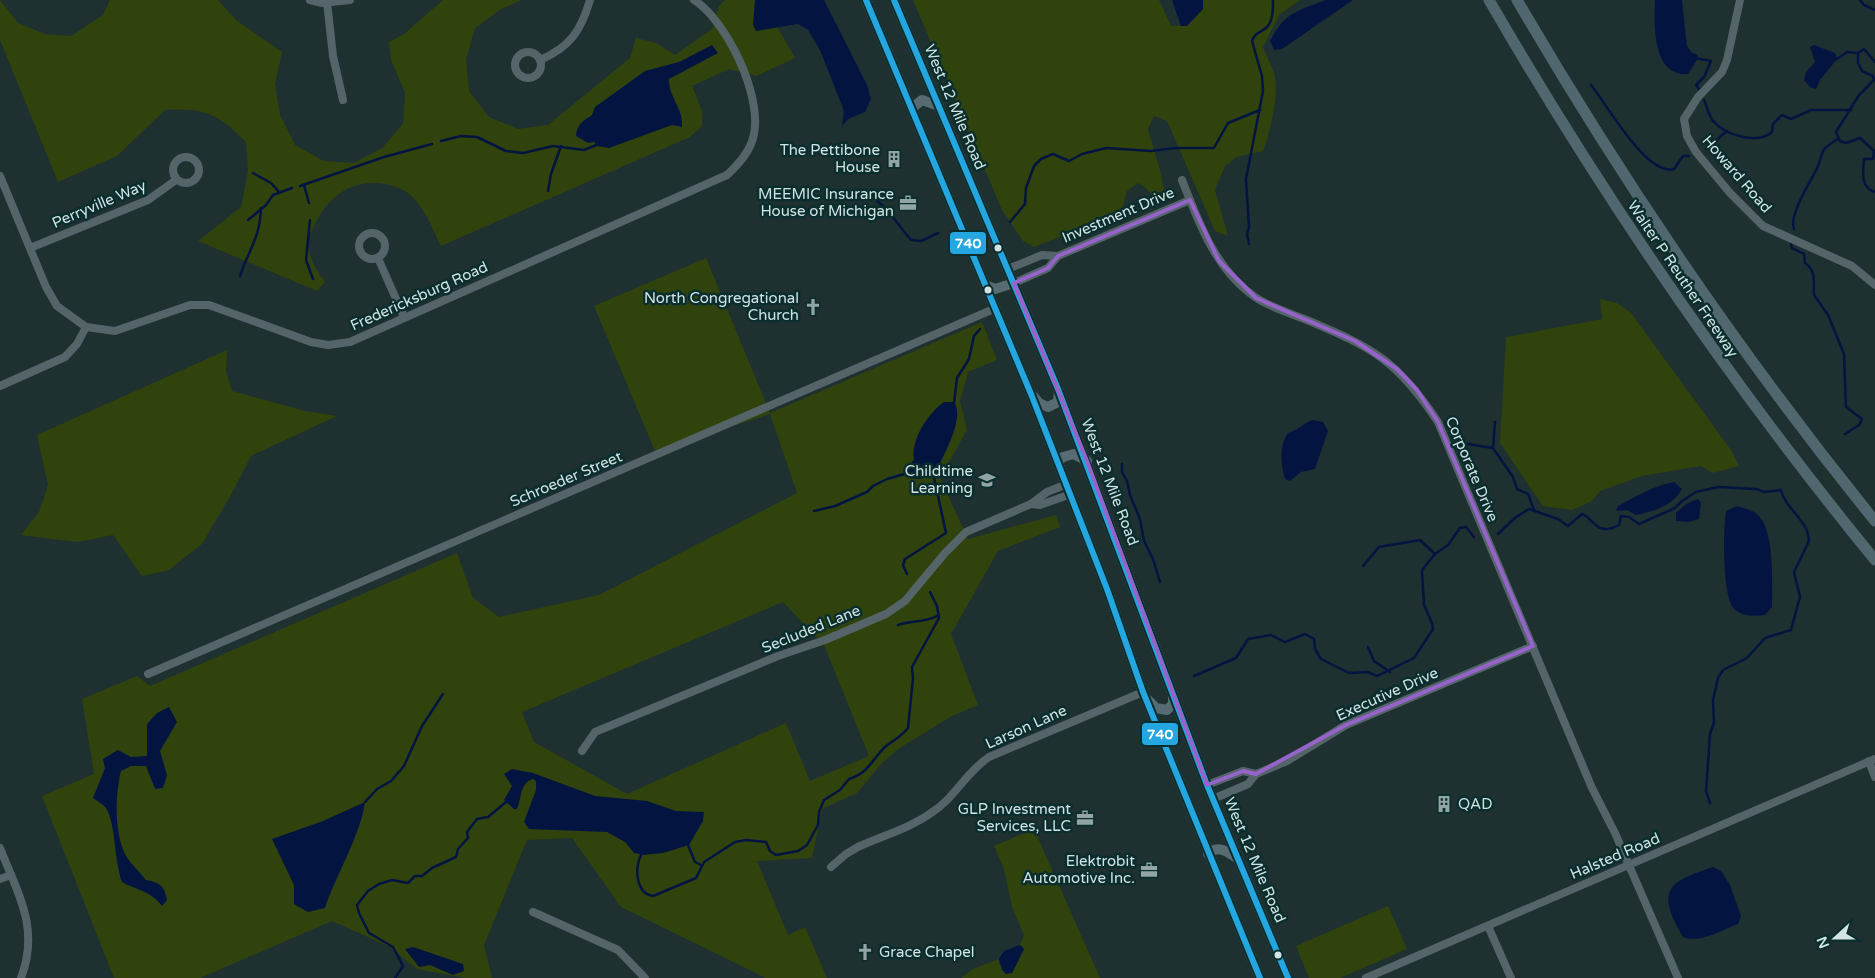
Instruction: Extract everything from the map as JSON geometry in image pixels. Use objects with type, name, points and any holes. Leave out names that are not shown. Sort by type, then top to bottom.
[{"type":"highway","name":"Walter P Reuther Freeway","points":[[1489,0],[1589,167],[1668,284],[1783,444],[1875,560]]},
{"type":"highway","name":"Walter P Reuther Freeway","points":[[1517,0],[1580,106],[1684,265],[1768,384],[1875,521]]},
{"type":"main road","points":[[866,0],[996,308],[1058,461],[1143,692],[1260,978]]},
{"type":"main road","name":"West 12 Mile Road","points":[[894,0],[1087,461],[1207,785],[1284,975]]},
{"type":"main road","points":[[912,108],[922,100],[939,106]]},
{"type":"main road","points":[[986,285],[996,289],[1014,283]]},
{"type":"main road","points":[[1031,394],[1039,403],[1048,407],[1058,402],[1058,389]]},
{"type":"main road","points":[[1058,461],[1063,457],[1074,454],[1087,461]]},
{"type":"main road","points":[[1143,692],[1156,708],[1166,710],[1174,704],[1173,692]]},
{"type":"main road","points":[[1208,854],[1221,849],[1238,860]]},
{"type":"main road","points":[[1255,967],[1266,978]]},
{"type":"street","points":[[310,0],[327,2],[350,0]]},
{"type":"street","points":[[540,60],[570,41],[584,23],[590,0]]},
{"type":"street","name":"Fredericksburg Road","points":[[0,176],[46,287],[57,306],[86,327],[115,331],[190,305],[209,305],[311,342],[328,344],[350,342],[727,176],[744,158],[754,135],[755,108],[751,90],[723,27],[707,8],[694,0]]},
{"type":"street","name":"Howard Road","points":[[1740,0],[1727,60],[1722,72],[1698,97],[1684,120],[1687,136],[1717,178],[1763,226],[1849,264],[1875,285]]},
{"type":"street","points":[[327,2],[333,56],[344,100]]},
{"type":"street","name":"Perryville Way","points":[[30,248],[148,200],[176,180]]},
{"type":"street","name":"Corporate Drive","points":[[1182,180],[1204,236],[1219,261],[1237,282],[1256,298],[1355,340],[1397,369],[1417,390],[1438,422],[1592,788],[1629,864],[1678,978]]},
{"type":"street","name":"Investment Drive","points":[[1008,269],[1042,255],[1058,256],[1190,200]]},
{"type":"street","name":"Investment Drive","points":[[1014,283],[1048,268],[1058,256]]},
{"type":"street","points":[[378,258],[404,317]]},
{"type":"street","name":"Schroeder Street","points":[[148,674],[996,308]]},
{"type":"street","points":[[0,386],[65,357],[77,344],[86,327]]},
{"type":"street","name":"Secluded Lane","points":[[582,751],[595,732],[886,614],[905,601],[945,552],[966,532],[1031,504],[1047,492],[1067,484]]},
{"type":"street","name":"Secluded Lane","points":[[1031,504],[1040,505],[1071,494]]},
{"type":"street","name":"Executive Drive","points":[[1213,799],[1248,784],[1256,774],[1287,761],[1346,725],[1533,646]]},
{"type":"street","name":"Larson Lane","points":[[831,868],[846,854],[858,847],[931,814],[954,794],[974,767],[989,757],[1143,692]]},
{"type":"street","points":[[1872,760],[1875,777]]},
{"type":"street","name":"Halsted Road","points":[[1366,978],[1872,760]]},
{"type":"street","name":"Executive Drive","points":[[1207,785],[1243,771],[1256,774]]},
{"type":"street","points":[[0,848],[25,911],[30,933],[24,977]]},
{"type":"street","points":[[0,879],[10,875]]},
{"type":"street","points":[[533,912],[618,950],[645,978]]},
{"type":"street","points":[[1488,926],[1511,978]]},
{"type":"highlighted area","points":[[1190,200],[1219,261],[1256,298],[1355,341],[1397,369],[1417,390],[1438,422],[1533,646],[1346,725],[1256,774],[1243,771],[1207,785],[1087,461],[1014,283],[1048,268],[1058,256]]},
{"type":"green space","points":[[0,0],[18,23],[45,34],[71,36],[103,15],[110,0],[218,0],[236,20],[282,52],[275,84],[280,115],[295,145],[324,161],[354,163],[382,148],[403,124],[405,93],[391,60],[389,42],[404,34],[443,0],[522,0],[501,9],[475,28],[466,60],[469,91],[489,117],[518,129],[548,125],[630,58],[636,38],[656,43],[675,55],[712,29],[719,6],[725,0],[762,0],[795,58],[756,76],[729,69],[692,86],[702,111],[702,126],[690,137],[441,246],[421,207],[416,200],[403,190],[390,185],[376,183],[352,187],[330,201],[309,237],[308,247],[311,258],[325,282],[317,291],[198,241],[241,207],[248,171],[246,142],[226,124],[210,114],[191,110],[165,110],[117,156],[58,182],[0,40]]},
{"type":"green space","points":[[913,0],[1159,0],[1171,26],[1187,25],[1203,9],[1203,0],[1300,0],[1279,15],[1263,47],[1274,73],[1276,91],[1271,123],[1263,151],[1237,157],[1225,166],[1215,190],[1228,236],[1215,231],[1167,121],[1154,116],[1148,129],[1161,174],[1165,196],[1155,199],[1146,188],[1138,183],[1127,191],[1121,213],[1034,247],[1023,241],[1002,210]]},
{"type":"green space","points":[[706,258],[770,413],[982,322],[997,360],[968,372],[960,401],[967,430],[940,478],[968,539],[1056,515],[1060,527],[998,551],[951,634],[978,705],[952,716],[898,749],[881,764],[857,793],[822,809],[812,858],[757,861],[788,935],[805,927],[827,978],[766,978],[621,907],[572,838],[527,840],[484,945],[492,978],[465,978],[417,969],[390,947],[332,921],[200,978],[114,978],[42,796],[94,774],[82,699],[137,676],[150,686],[457,553],[473,598],[499,617],[599,595],[797,493],[770,414],[655,451],[594,306]],"holes":[[[783,602],[824,645],[869,756],[810,781],[786,723],[627,794],[534,742],[522,712]]]},
{"type":"green space","points":[[1600,299],[1617,303],[1631,313],[1731,450],[1739,466],[1712,473],[1701,466],[1642,476],[1600,491],[1592,501],[1572,510],[1543,506],[1500,443],[1506,337],[1602,319]]},
{"type":"green space","points":[[227,350],[226,371],[232,391],[305,411],[337,416],[251,456],[202,544],[169,570],[142,576],[113,535],[77,542],[21,535],[39,512],[48,485],[37,435]]},
{"type":"green space","points":[[1034,829],[1100,978],[961,978],[973,969],[999,959],[999,964],[1012,973],[1024,949],[1020,945],[1024,935],[1012,907],[1004,869],[994,846]]},
{"type":"green space","points":[[1388,906],[1407,949],[1340,978],[1309,978],[1296,946]]},
{"type":"water","points":[[755,0],[824,0],[867,85],[871,99],[865,112],[848,119],[842,126],[844,111],[820,50],[808,30],[798,24],[756,31],[753,25]]},
{"type":"water","points":[[1172,0],[1203,0],[1203,9],[1187,26],[1181,26]]},
{"type":"water","points":[[1326,0],[1353,0],[1282,49],[1274,50],[1270,41],[1287,18],[1299,10]]},
{"type":"water","points":[[1655,0],[1682,0],[1687,46],[1692,53],[1698,55],[1688,74],[1676,73],[1661,58],[1656,34]]},
{"type":"water","points":[[712,45],[718,53],[669,79],[671,91],[681,114],[682,127],[672,125],[609,148],[597,146],[594,142],[588,143],[576,136],[579,126],[592,115],[595,107],[645,71],[679,62]]},
{"type":"water","points":[[1814,45],[1835,53],[1837,59],[1820,80],[1816,89],[1810,87],[1804,80],[1806,72],[1815,62],[1810,47]]},
{"type":"water","points":[[944,402],[954,402],[957,409],[955,428],[947,450],[934,476],[919,479],[909,478],[906,467],[914,460],[913,453],[921,428],[932,413]]},
{"type":"water","points":[[1312,420],[1323,422],[1328,431],[1315,469],[1301,472],[1290,481],[1285,479],[1282,455],[1285,438],[1288,433]]},
{"type":"water","points":[[1674,482],[1682,489],[1673,500],[1662,507],[1636,515],[1627,510],[1616,511],[1618,506],[1639,495]]},
{"type":"water","points":[[1698,499],[1701,503],[1699,519],[1688,522],[1676,521],[1676,513],[1686,504]]},
{"type":"water","points":[[1737,506],[1751,510],[1758,515],[1767,533],[1772,572],[1772,607],[1765,615],[1750,616],[1738,612],[1731,604],[1728,593],[1724,564],[1725,520],[1726,511]]},
{"type":"water","points":[[169,707],[177,722],[160,751],[167,775],[163,788],[155,789],[146,766],[131,766],[121,771],[117,803],[119,837],[122,847],[130,862],[146,880],[154,882],[163,888],[167,900],[162,906],[152,896],[122,882],[112,823],[106,808],[93,798],[105,768],[103,759],[118,750],[131,757],[147,756],[147,724],[157,713]]},
{"type":"water","points":[[512,769],[533,773],[595,796],[647,801],[676,811],[704,812],[703,821],[689,845],[663,853],[643,855],[634,853],[625,842],[607,832],[529,829],[524,822],[536,790],[536,781],[533,779],[525,784],[519,805],[517,809],[514,809],[504,800],[512,786],[504,774]]},
{"type":"water","points":[[365,802],[359,827],[325,908],[308,912],[294,904],[294,885],[272,839],[323,821]]},
{"type":"water","points":[[1713,867],[1721,871],[1730,885],[1741,916],[1738,924],[1704,938],[1690,939],[1683,937],[1670,909],[1668,899],[1670,891],[1684,878]]},
{"type":"water","points":[[1020,945],[1024,949],[1012,973],[1006,974],[1002,970],[999,959],[1004,951]]},
{"type":"water","points":[[413,947],[463,964],[464,971],[453,975],[430,965],[419,967],[405,949]]},
{"type":"waterway","points":[[1249,244],[1247,234],[1249,227],[1246,179],[1263,91],[1262,76],[1252,41],[1269,24],[1273,0]]},
{"type":"waterway","points":[[1860,0],[1864,5],[1875,10]]},
{"type":"waterway","points":[[1875,62],[1864,49],[1858,53],[1858,63],[1862,71],[1873,76],[1874,80],[1859,95],[1836,132],[1840,141],[1846,143],[1860,138],[1874,151],[1873,159],[1864,159],[1863,174],[1867,187],[1875,192]]},
{"type":"waterway","points":[[1837,59],[1847,52],[1858,53]]},
{"type":"waterway","points":[[1695,58],[1711,61],[1704,77],[1696,85],[1699,89]]},
{"type":"waterway","points":[[1591,85],[1628,137],[1652,162],[1663,168],[1674,169],[1683,156],[1689,156]]},
{"type":"waterway","points":[[1704,100],[1711,117],[1719,127],[1742,137],[1750,138],[1766,136],[1772,132],[1773,124],[1782,115],[1791,119],[1811,110],[1851,110]]},
{"type":"waterway","points":[[1010,222],[1025,204],[1026,188],[1034,166],[1041,159],[1053,154],[1069,161],[1082,154],[1106,148],[1151,151],[1175,148],[1214,148],[1228,123],[1260,110]]},
{"type":"waterway","points":[[1706,149],[1727,131]]},
{"type":"waterway","points":[[441,141],[461,136],[477,137],[506,151],[523,153],[553,146],[584,150],[599,144]]},
{"type":"waterway","points":[[1794,229],[1794,215],[1818,166],[1823,151],[1838,139]]},
{"type":"waterway","points":[[300,186],[384,157],[432,144]]},
{"type":"waterway","points":[[548,191],[551,174],[561,146]]},
{"type":"waterway","points":[[253,173],[271,183],[279,192]]},
{"type":"waterway","points":[[304,185],[309,203]]},
{"type":"waterway","points":[[248,220],[266,205],[273,195],[292,188]]},
{"type":"waterway","points":[[874,198],[887,210],[911,240],[921,241],[938,233]]},
{"type":"waterway","points":[[240,276],[259,227],[261,208]]},
{"type":"waterway","points":[[310,220],[306,260],[313,279]]},
{"type":"waterway","points":[[1791,244],[1792,248],[1804,254],[1805,263],[1813,273],[1814,295],[1828,315],[1844,354],[1846,407],[1862,419],[1859,425],[1845,434]]},
{"type":"waterway","points":[[954,403],[957,378],[969,359],[974,336],[980,329]]},
{"type":"waterway","points":[[1493,448],[1495,422]]},
{"type":"waterway","points":[[1461,443],[1493,448],[1513,477],[1517,489],[1528,494],[1534,510]]},
{"type":"waterway","points":[[1122,464],[1122,472],[1140,519],[1144,541],[1153,559],[1160,582]]},
{"type":"waterway","points":[[814,511],[835,506],[867,492],[873,486],[887,479],[908,473]]},
{"type":"waterway","points":[[907,574],[903,565],[905,559],[946,533],[933,473]]},
{"type":"waterway","points":[[1498,534],[1516,517],[1529,509],[1558,519],[1568,526],[1582,514],[1597,526],[1605,529],[1619,525],[1621,516],[1629,517],[1639,524],[1675,508],[1696,492],[1718,487],[1756,489],[1765,492],[1781,490],[1783,497],[1801,520],[1808,533],[1809,541],[1794,572],[1800,597],[1791,630],[1765,638],[1747,658],[1723,670],[1718,678],[1713,700],[1714,723],[1710,734],[1706,791],[1710,803]]},
{"type":"waterway","points":[[1194,676],[1236,658],[1248,639],[1271,635],[1285,642],[1305,634],[1314,639],[1315,649],[1321,659],[1349,673],[1368,672],[1377,676],[1414,658],[1433,629],[1424,605],[1422,570],[1435,554],[1448,545],[1460,528],[1466,527],[1474,537]]},
{"type":"waterway","points":[[1363,566],[1379,547],[1420,540],[1435,554]]},
{"type":"waterway","points":[[641,855],[637,873],[638,879],[643,890],[653,896],[696,878],[704,862],[735,842],[746,840],[766,842],[770,851],[776,855],[798,851],[807,845],[818,825],[819,812],[824,800],[840,790],[849,779],[866,769],[886,746],[901,736],[908,728],[913,678],[912,667],[939,618],[937,606],[930,592]]},
{"type":"waterway","points":[[898,625],[930,619],[939,615]]},
{"type":"waterway","points":[[1368,647],[1374,661],[1390,672]]},
{"type":"waterway","points":[[365,802],[377,789],[391,781],[404,766],[422,726],[443,694]]},
{"type":"waterway","points":[[395,978],[403,966],[393,947],[369,933],[357,905],[368,891],[379,884],[392,880],[408,883],[415,876],[422,876],[432,868],[456,857],[458,849],[468,838],[467,832],[477,819],[488,817],[506,802]]},
{"type":"waterway","points":[[688,845],[695,862],[701,865]]},
{"type":"transit line","name":"740","points":[[866,0],[1031,394],[1107,589],[1143,692],[1260,978]]},
{"type":"transit line","name":"740","points":[[894,0],[1058,389],[1207,785],[1288,978]]},
{"type":"place","name":"The Pettibone House","points":[[894,159]]},
{"type":"place","name":"MEEMIC Insurance House of Michigan","points":[[908,203]]},
{"type":"place","name":"North Congregational Church","points":[[813,307]]},
{"type":"place","name":"Childtime Learning","points":[[987,480]]},
{"type":"place","name":"QAD","points":[[1444,804]]},
{"type":"place","name":"GLP Investment Services, LLC","points":[[1085,818]]},
{"type":"place","name":"Elektrobit Automotive Inc.","points":[[1149,870]]},
{"type":"place","name":"Grace Chapel","points":[[865,952]]}]
